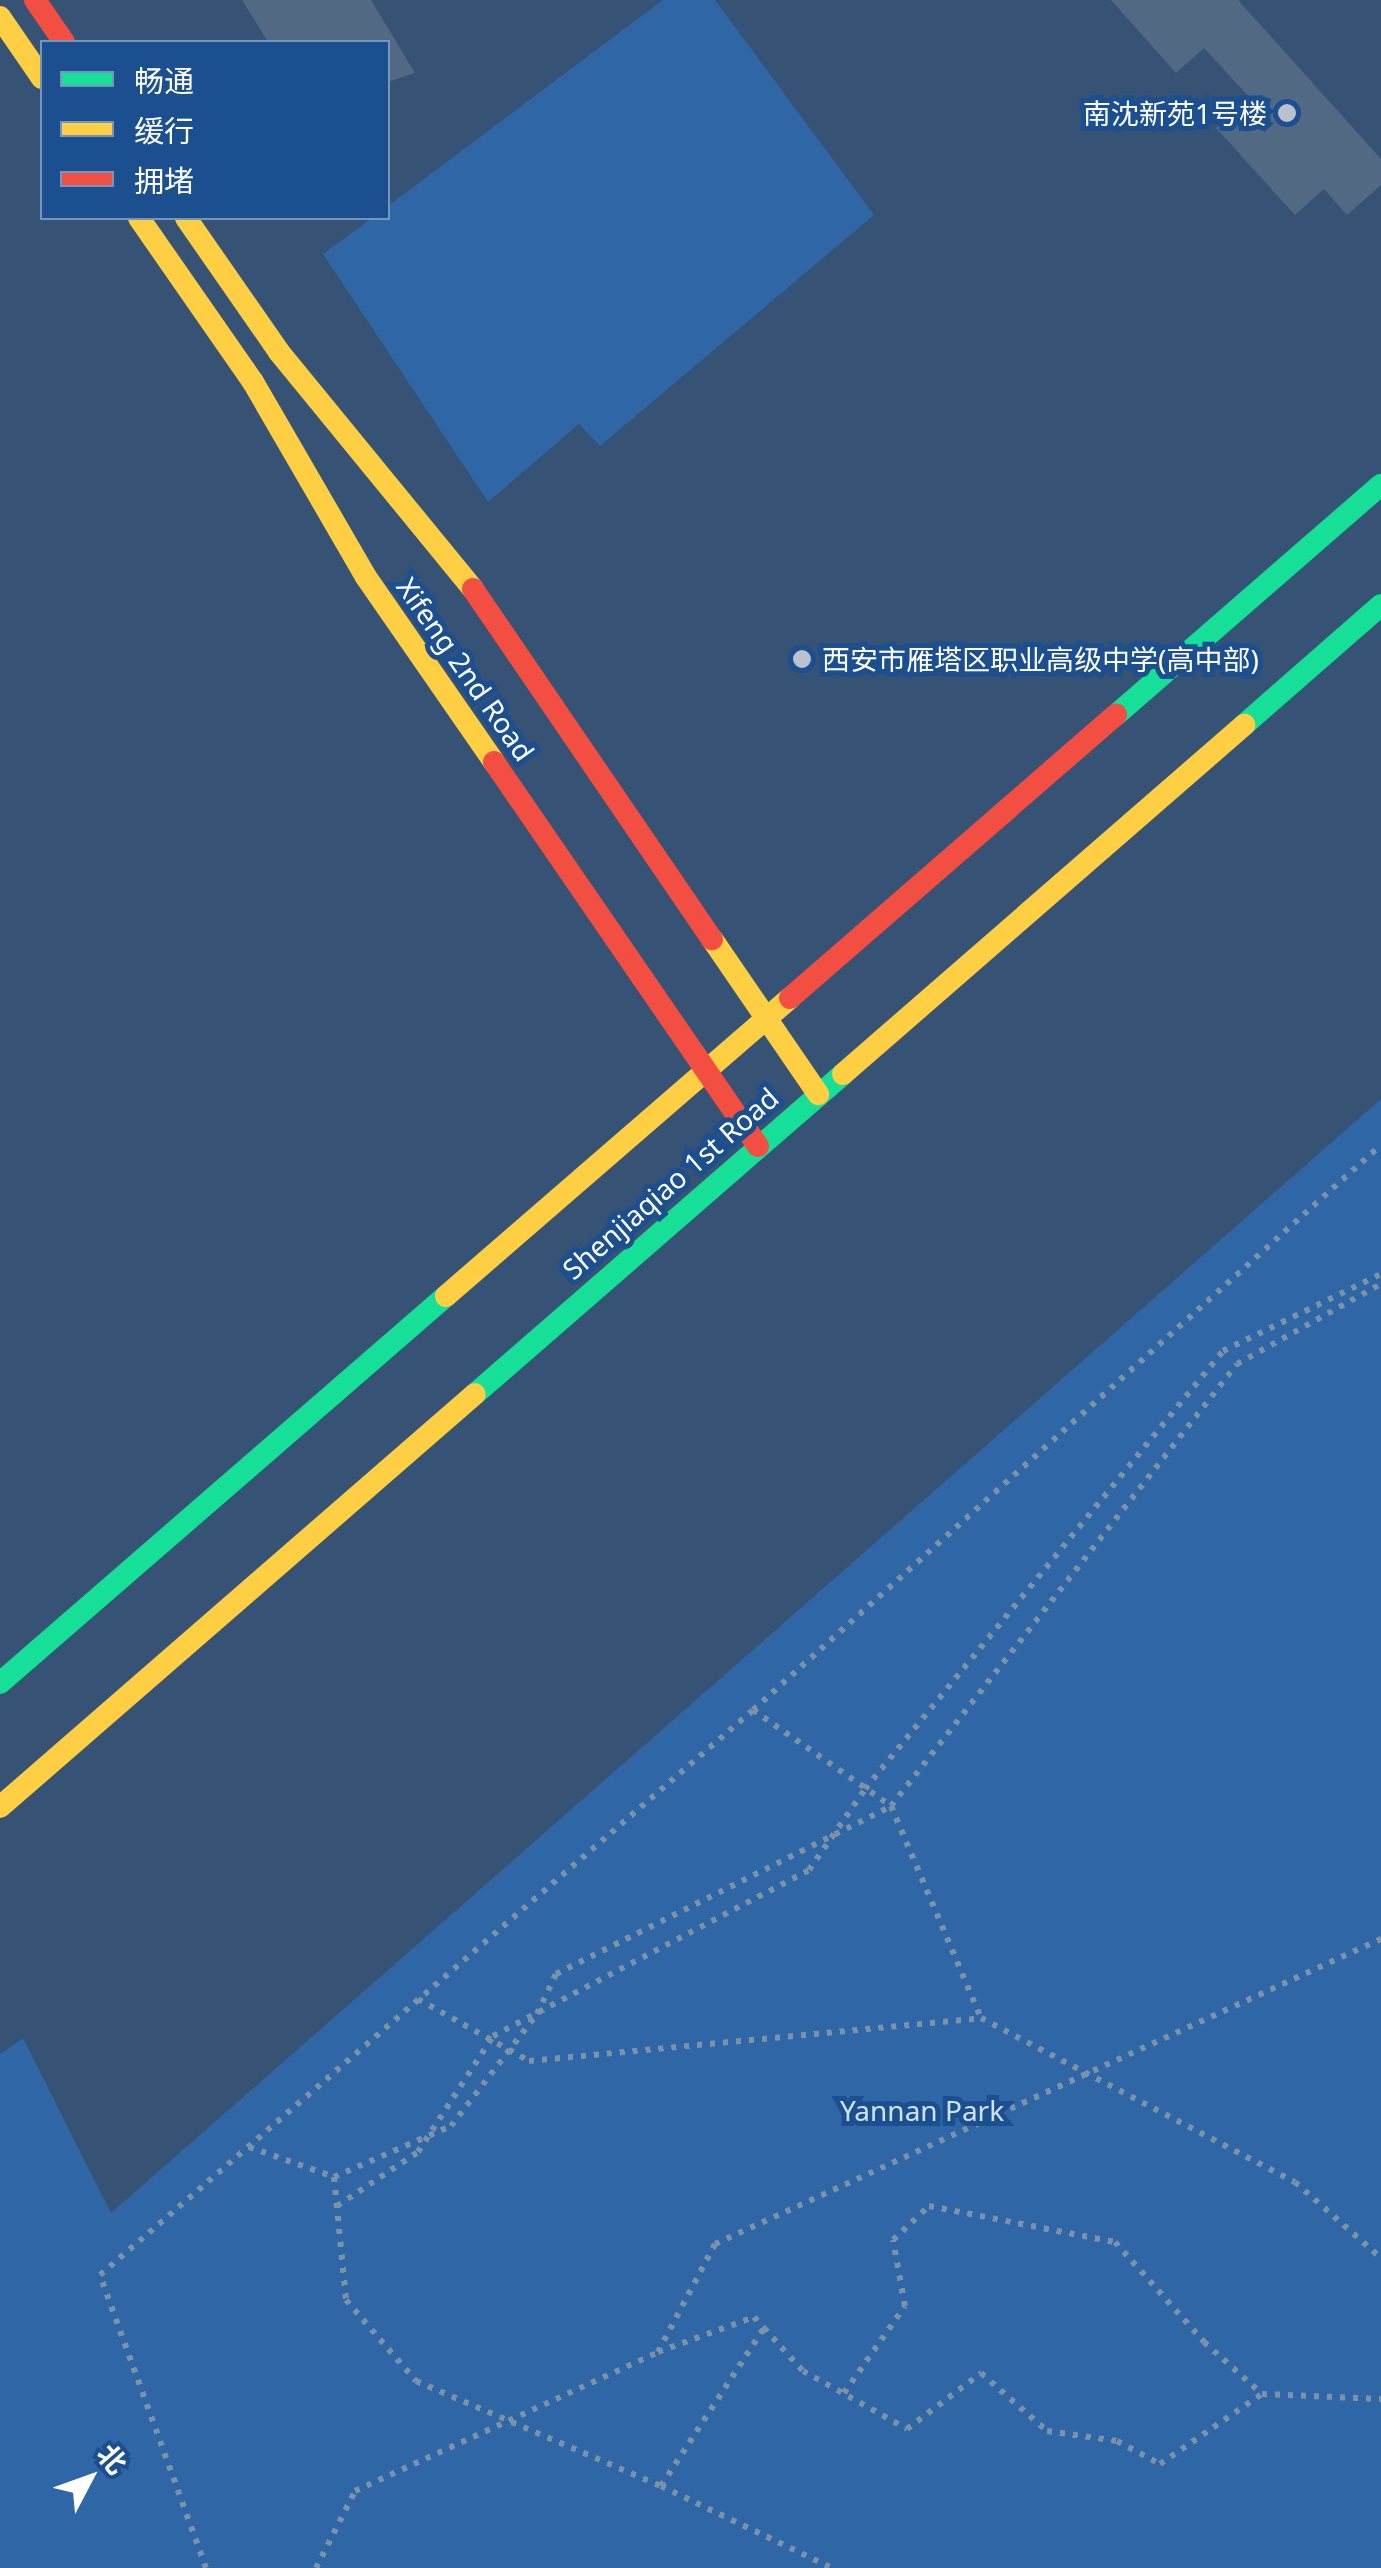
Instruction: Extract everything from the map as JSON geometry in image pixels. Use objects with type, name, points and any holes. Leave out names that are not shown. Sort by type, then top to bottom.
[{"type":"main road","points":[[35,0],[63,40]]},
{"type":"main road","points":[[0,16],[40,75]]},
{"type":"main road","name":"Xifeng 2nd Road","points":[[140,220],[252,382],[366,577],[758,1146]]},
{"type":"main road","name":"Xifeng 2nd Road","points":[[187,220],[279,352],[440,541],[818,1094]]},
{"type":"main road","points":[[0,1683],[1381,484]]},
{"type":"main road","name":"Shenjiaqiao 1st Road","points":[[0,1807],[1381,605]]},
{"type":"path","points":[[206,2568],[100,2275],[753,1710],[1381,1144]]},
{"type":"path","points":[[336,2207],[418,2152],[490,2040],[540,2008],[808,1870],[865,1789],[1223,1352],[1381,1274]]},
{"type":"path","points":[[248,2147],[334,2177],[451,2126],[540,2008],[556,1974],[891,1806],[1237,1364],[1381,1284]]},
{"type":"path","points":[[753,1710],[891,1806],[981,2018]]},
{"type":"path","points":[[658,2352],[716,2244],[1381,1938]]},
{"type":"path","points":[[418,1999],[529,2061],[981,2018],[1295,2182],[1381,2258]]},
{"type":"path","points":[[334,2177],[346,2300],[416,2381],[661,2486],[832,2568]]},
{"type":"path","points":[[844,2393],[904,2306],[894,2240],[930,2206],[1115,2242],[1204,2342],[1262,2394]]},
{"type":"path","points":[[316,2568],[355,2491],[658,2352],[754,2317],[803,2370],[907,2429],[981,2372],[1047,2432],[1117,2441],[1160,2464],[1262,2394],[1381,2400]]},
{"type":"path","points":[[661,2486],[764,2328]]},
{"type":"green space","points":[[663,0],[715,0],[874,215],[600,446],[579,424],[488,502],[323,254],[369,220],[390,220],[390,205]]},
{"type":"green space","name":"Yannan Park","points":[[1381,1099],[1381,2568],[0,2568],[0,2054],[23,2038],[111,2213]]},
{"type":"building","points":[[242,0],[371,0],[415,73],[390,81],[390,40],[267,40]]},
{"type":"building","name":"南沈新苑1号楼","points":[[1111,0],[1238,0],[1381,159],[1381,185],[1347,215],[1324,189],[1295,215],[1216,128],[1250,98],[1204,48],[1176,73]]},
{"type":"traffic: fast","points":[[1116,715],[1381,485]]},
{"type":"traffic: fast","points":[[1244,725],[1381,605]]},
{"type":"traffic: fast","points":[[475,1394],[843,1074]]},
{"type":"traffic: fast","points":[[0,1683],[446,1296]]},
{"type":"traffic: slow","points":[[0,17],[40,75]]},
{"type":"traffic: slow","points":[[140,220],[253,382],[366,577],[494,762]]},
{"type":"traffic: slow","points":[[187,220],[279,352],[473,589]]},
{"type":"traffic: slow","points":[[843,1074],[1244,725]]},
{"type":"traffic: slow","points":[[712,939],[818,1094]]},
{"type":"traffic: slow","points":[[446,1296],[790,998]]},
{"type":"traffic: slow","points":[[0,1807],[475,1394]]},
{"type":"traffic: jam","points":[[35,0],[63,40]]},
{"type":"traffic: jam","points":[[473,589],[712,939]]},
{"type":"traffic: jam","points":[[790,998],[1116,715]]},
{"type":"traffic: jam","points":[[494,762],[758,1146]]},
{"type":"place","name":"南沈新苑1号楼","points":[[1287,113]]},
{"type":"place","name":"西安市雁塔区职业高级中学(高中部)","points":[[802,659]]}]
